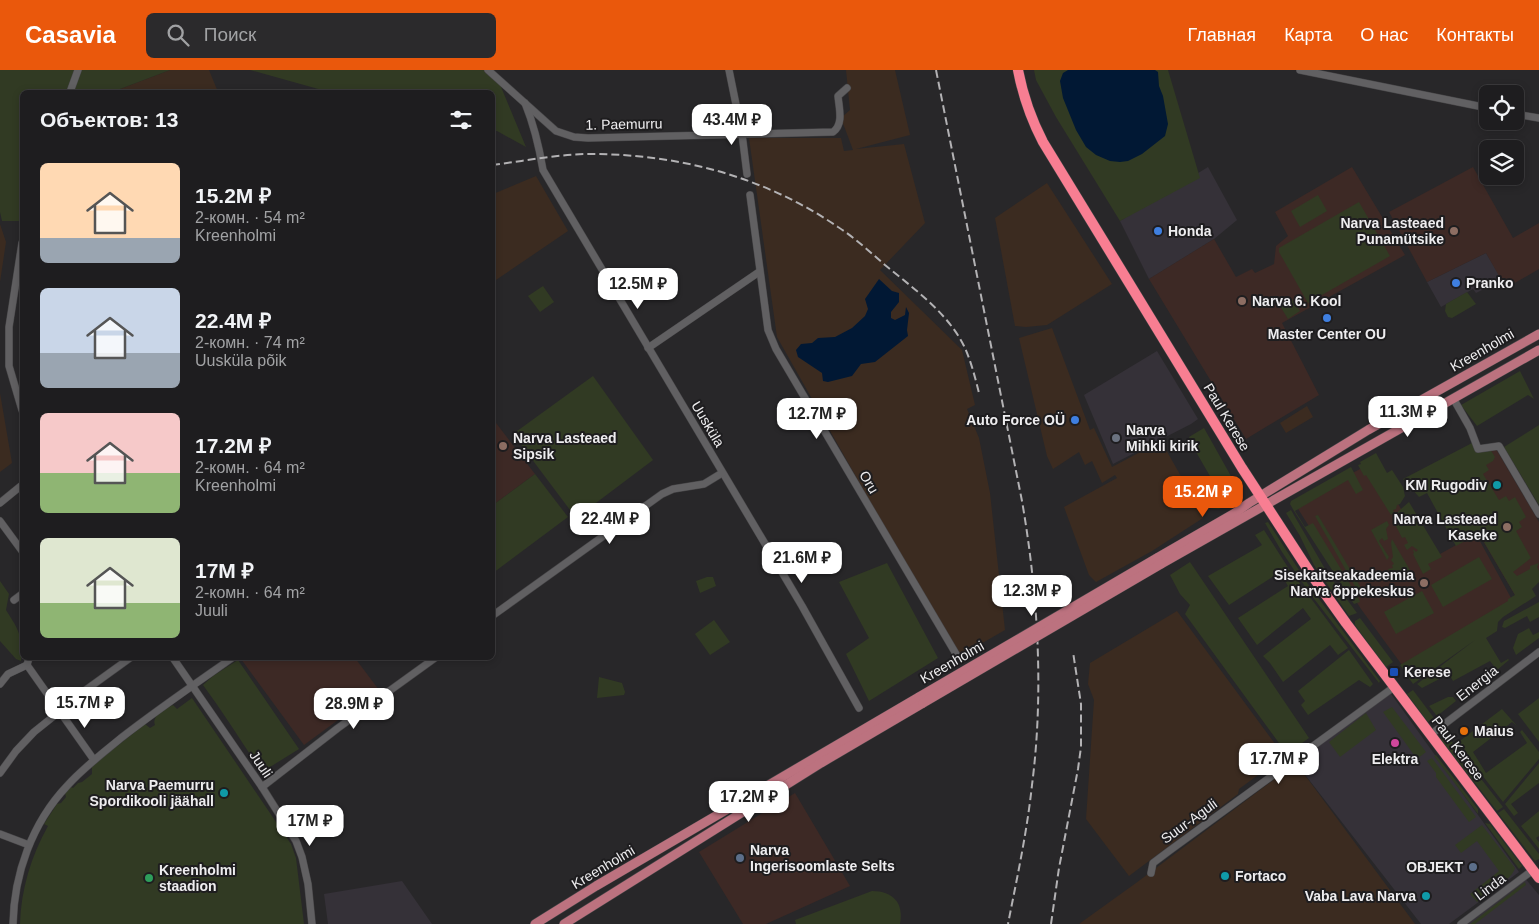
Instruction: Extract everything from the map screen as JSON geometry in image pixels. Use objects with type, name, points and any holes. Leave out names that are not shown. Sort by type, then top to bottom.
[{"type":"highway","name":"Paul Kerese","points":[[1018,70],[1022,92],[1031,118],[1043,142],[1265,505],[1274,515],[1311,574],[1394,688],[1536,874]]},
{"type":"main road","name":"Kreenholmi","points":[[1159,561],[1368,430],[1539,334]]},
{"type":"main road","name":"Kreenholmi","points":[[536,924],[596,886],[1159,561],[1265,505],[1539,350]]},
{"type":"main road","name":"Kreenholmi","points":[[564,924],[921,700]]},
{"type":"main road","points":[[596,886],[604,899]]},
{"type":"street","points":[[71,90],[78,70]]},
{"type":"street","points":[[488,70],[525,103]]},
{"type":"street","points":[[729,70],[742,134],[747,174]]},
{"type":"street","points":[[1300,70],[1479,106]]},
{"type":"street","name":"1. Paemurru","points":[[525,103],[556,131],[574,137],[832,132],[838,128],[840,121],[838,96],[847,88]]},
{"type":"street","name":"Uusküla","points":[[525,103],[533,122],[540,151],[542,170],[807,614],[859,708]]},
{"type":"street","points":[[1524,116],[1539,118]]},
{"type":"street","name":"Oru","points":[[750,195],[768,330],[776,349],[959,660]]},
{"type":"street","points":[[20,256],[9,326],[9,366],[20,403]]},
{"type":"street","points":[[648,348],[759,272]]},
{"type":"street","points":[[1453,398],[1470,428],[1478,448],[1499,446],[1539,514]]},
{"type":"street","points":[[495,614],[662,494],[673,489],[704,484],[722,473]]},
{"type":"street","points":[[0,503],[20,488]]},
{"type":"street","points":[[0,520],[20,548]]},
{"type":"street","points":[[14,600],[20,596]]},
{"type":"street","name":"Energia","points":[[1430,735],[1539,652]]},
{"type":"street","points":[[0,773],[16,751],[34,732],[58,711],[127,660]]},
{"type":"street","name":"Juuli","points":[[174,660],[262,787],[296,842],[302,857],[308,884],[312,924]]},
{"type":"street","points":[[13,924],[15,894],[29,845],[56,799],[78,774],[94,760],[142,722],[229,660]]},
{"type":"street","points":[[262,787],[432,660]]},
{"type":"street","points":[[0,684],[8,674],[28,661],[58,711],[94,760]]},
{"type":"street","name":"Suur-Aguli","points":[[1151,874],[1153,863],[1394,688]]},
{"type":"street","points":[[0,834],[29,845]]},
{"type":"street","name":"Linda","points":[[1461,924],[1536,874]]},
{"type":"shaded area","points":[[170,70],[209,70],[217,90],[117,90]]},
{"type":"shaded area","points":[[846,70],[895,70],[910,135],[856,149],[904,144],[925,223],[880,270],[962,350],[975,405],[967,409],[979,438],[990,493],[1005,630],[958,657],[777,337],[749,138],[841,138],[844,151],[853,150],[841,118],[850,110]]},
{"type":"shaded area","points":[[1208,167],[1237,220],[1214,239],[1149,279],[1120,221]]},
{"type":"shaded area","name":"Narva 6. Kool","points":[[1352,167],[1405,255],[1282,323],[1319,395],[1246,439],[1149,279],[1214,239],[1236,277],[1252,269],[1255,273],[1274,264],[1276,246],[1288,236],[1275,212]]},
{"type":"shaded area","name":"Narva Lasteaed Punamütsike","points":[[1473,167],[1479,178],[1479,185],[1483,185],[1513,238],[1539,223],[1539,269],[1506,288],[1486,253],[1427,282],[1389,212]]},
{"type":"shaded area","points":[[536,176],[568,231],[495,281],[495,193]]},
{"type":"shaded area","points":[[1047,183],[1112,284],[1047,325],[1015,326],[995,218]]},
{"type":"shaded area","points":[[0,224],[6,242],[0,282]]},
{"type":"shaded area","points":[[1486,253],[1502,280],[1476,293],[1473,289],[1441,307],[1427,282]]},
{"type":"shaded area","points":[[1052,328],[1090,430],[1094,428],[1112,467],[1161,441],[1195,501],[1184,508],[1195,504],[1203,518],[1152,551],[1096,582],[1089,575],[1064,507],[1117,478],[1115,475],[1102,483],[1092,461],[1085,465],[1079,452],[1053,469],[1047,456],[1019,338]]},
{"type":"shaded area","points":[[1157,351],[1198,419],[1113,464],[1084,395]]},
{"type":"shaded area","points":[[0,393],[12,463],[0,472]]},
{"type":"shaded area","points":[[1307,406],[1313,417],[1286,433],[1280,423]]},
{"type":"shaded area","name":"Narva Lasteaed Sipsik","points":[[495,422],[535,474],[495,504]]},
{"type":"shaded area","name":"Narva Lasteaed Kaseke","points":[[1496,449],[1539,522],[1539,582],[1515,595],[1443,473],[1489,450]]},
{"type":"shaded area","name":"Sisekaitseakadeemia Narva õppekeskus","points":[[1373,462],[1431,559],[1476,534],[1516,607],[1413,680],[1361,609],[1295,504]]},
{"type":"shaded area","points":[[1177,611],[1284,756],[1239,789],[1238,794],[1129,876],[1086,819],[1094,700],[1088,684],[1090,663]]},
{"type":"shaded area","points":[[242,660],[356,660],[379,690],[304,745]]},
{"type":"shaded area","points":[[1389,691],[1519,872],[1449,924],[1421,924],[1296,763]]},
{"type":"shaded area","points":[[1296,763],[1415,924],[1079,924],[1136,883]]},
{"type":"shaded area","points":[[795,793],[850,886],[766,924],[743,924],[699,852]]},
{"type":"shaded area","points":[[1524,877],[1539,895],[1539,924],[1461,924]]},
{"type":"shaded area","points":[[402,881],[432,924],[328,924],[324,894]]},
{"type":"green space","points":[[0,70],[170,70],[117,90],[20,90],[20,221],[2,221],[0,212]]},
{"type":"green space","points":[[250,70],[494,70],[526,147],[495,131],[495,90],[322,90]]},
{"type":"green space","points":[[1034,70],[1168,70],[1200,178],[1120,221],[1056,117],[1036,80]]},
{"type":"green space","points":[[1318,195],[1327,211],[1300,227],[1291,211]]},
{"type":"green space","points":[[1359,202],[1390,256],[1308,303],[1279,252],[1279,248]]},
{"type":"green space","points":[[543,286],[554,302],[540,312],[528,296]]},
{"type":"green space","points":[[1467,292],[1476,304],[1452,318],[1448,317],[1445,311],[1446,304]]},
{"type":"green space","points":[[1292,299],[1300,311],[1288,319],[1280,306]]},
{"type":"green space","points":[[1520,371],[1534,399],[1528,395],[1477,426],[1461,405]]},
{"type":"green space","points":[[593,376],[653,460],[576,518],[513,434]]},
{"type":"green space","points":[[1539,425],[1539,505],[1504,447]]},
{"type":"green space","points":[[1204,428],[1241,494],[1219,509],[1199,507],[1196,503],[1218,490],[1189,437]]},
{"type":"green space","points":[[1472,443],[1490,449],[1495,457],[1493,461],[1486,465],[1489,470],[1483,474],[1499,500],[1506,496],[1509,501],[1515,497],[1526,517],[1519,522],[1522,527],[1516,531],[1531,558],[1513,572],[1517,576],[1530,569],[1530,566],[1539,563],[1537,567],[1539,582],[1532,589],[1536,596],[1503,617],[1498,622],[1497,631],[1486,638],[1501,663],[1509,660],[1497,670],[1490,661],[1453,681],[1449,674],[1422,688],[1417,684],[1475,640],[1413,684],[1400,665],[1515,595],[1484,542],[1488,539],[1483,531],[1456,546],[1427,493],[1419,497],[1403,479]]},
{"type":"green space","points":[[1376,453],[1387,473],[1392,470],[1403,487],[1405,496],[1391,515],[1358,465]]},
{"type":"green space","points":[[1351,467],[1363,490],[1356,494],[1348,480],[1295,511],[1305,527],[1313,523],[1359,599],[1360,602],[1354,604],[1290,504],[1291,501]]},
{"type":"green space","points":[[535,474],[568,517],[495,572],[495,504]]},
{"type":"green space","points":[[1409,502],[1442,557],[1428,564],[1431,569],[1423,574],[1413,554],[1413,550],[1416,552],[1418,550],[1412,546],[1407,550],[1404,545],[1408,543],[1405,537],[1402,538],[1392,518]]},
{"type":"green space","points":[[1291,510],[1328,574],[1357,613],[1349,616],[1314,565],[1286,513]]},
{"type":"green space","points":[[1318,515],[1364,593],[1360,595],[1315,516]]},
{"type":"green space","points":[[1387,521],[1389,525],[1386,529],[1388,539],[1384,541],[1382,538],[1379,541],[1389,557],[1387,560],[1371,530]]},
{"type":"green space","points":[[1268,522],[1308,584],[1380,681],[1379,683],[1308,591],[1265,523]]},
{"type":"green space","points":[[1264,530],[1289,569],[1348,648],[1338,655],[1330,645],[1283,682],[1263,656],[1311,619],[1303,608],[1257,645],[1238,618],[1288,586],[1281,574],[1277,574],[1229,605],[1208,576],[1262,545],[1255,535]]},
{"type":"green space","points":[[1392,539],[1411,572],[1395,581],[1388,569],[1393,568],[1392,565],[1394,564],[1391,560],[1393,557]]},
{"type":"green space","points":[[1479,557],[1492,579],[1443,607],[1431,585]]},
{"type":"green space","points":[[1190,562],[1309,738],[1287,754],[1185,614],[1190,605],[1180,594],[1170,575]]},
{"type":"green space","points":[[887,563],[938,658],[869,701],[846,654],[869,638],[839,582]]},
{"type":"green space","points":[[713,577],[716,586],[700,593],[696,581]]},
{"type":"green space","points":[[0,581],[9,594],[6,610],[19,634],[21,661],[16,659],[0,641]]},
{"type":"green space","points":[[1422,591],[1434,613],[1396,634],[1384,612]]},
{"type":"green space","points":[[1539,602],[1539,617],[1530,622],[1527,616],[1505,628],[1502,627],[1504,621]]},
{"type":"green space","points":[[1360,618],[1393,662],[1386,667],[1355,625],[1355,621]]},
{"type":"green space","points":[[714,620],[730,642],[710,655],[695,634]]},
{"type":"green space","points":[[1529,628],[1533,635],[1539,632],[1539,638],[1516,655],[1513,648],[1518,634]]},
{"type":"green space","points":[[1349,650],[1373,684],[1370,687],[1359,680],[1308,715],[1301,705],[1305,701],[1298,691]]},
{"type":"green space","points":[[238,660],[299,749],[262,772],[203,685],[213,676]]},
{"type":"green space","points":[[599,677],[622,683],[624,695],[597,698]]},
{"type":"green space","points":[[1413,690],[1434,718],[1428,722],[1407,694]]},
{"type":"green space","points":[[1448,697],[1453,697],[1456,701],[1437,716],[1429,706]]},
{"type":"green space","points":[[192,698],[291,844],[296,858],[304,924],[20,924],[22,899],[28,874],[48,826],[44,824],[57,804],[61,803],[66,797],[65,793],[92,774],[92,766],[145,724],[150,728],[155,725],[155,718],[163,710],[173,705],[177,709]]},
{"type":"green space","points":[[1539,698],[1539,742],[1518,714]]},
{"type":"green space","points":[[1392,707],[1426,752],[1417,759],[1383,712]]},
{"type":"green space","points":[[1502,709],[1517,726],[1512,722],[1473,752],[1486,773],[1527,743],[1520,732],[1522,730],[1539,752],[1539,759],[1503,802],[1457,743]]},
{"type":"green space","points":[[1366,713],[1376,730],[1340,757],[1329,742]]},
{"type":"green space","points":[[1446,734],[1503,807],[1497,811],[1442,741],[1441,737]]},
{"type":"green space","points":[[1436,755],[1478,809],[1478,814],[1434,756]]},
{"type":"green space","points":[[1432,758],[1476,817],[1469,822],[1436,777],[1436,773],[1427,761]]},
{"type":"green space","points":[[1539,763],[1539,783],[1511,804],[1518,813],[1514,816],[1505,804]]},
{"type":"green space","points":[[1504,809],[1539,854],[1539,859],[1535,861],[1498,813]]},
{"type":"green space","points":[[1539,811],[1539,836],[1536,838],[1539,842],[1539,849],[1521,826]]},
{"type":"green space","points":[[1485,823],[1490,824],[1522,866],[1519,869]]},
{"type":"green space","points":[[1482,825],[1515,868],[1513,873],[1504,882],[1477,902],[1470,894],[1499,871],[1477,841],[1461,853],[1455,845]]},
{"type":"green space","points":[[1525,882],[1526,885],[1475,924],[1470,924]]},
{"type":"green space","points":[[872,891],[886,893],[895,900],[900,910],[900,924],[796,924],[795,920]]},
{"type":"water","points":[[1068,70],[1155,70],[1158,72],[1159,86],[1163,96],[1168,124],[1165,136],[1142,154],[1128,161],[1110,161],[1096,155],[1086,147],[1076,130],[1063,98],[1060,81],[1063,73]]},
{"type":"water","points":[[879,279],[892,291],[899,293],[899,302],[891,312],[891,318],[895,320],[905,315],[906,307],[909,313],[908,336],[875,362],[861,364],[852,376],[828,382],[823,381],[822,373],[798,357],[796,350],[801,344],[812,343],[818,338],[835,337],[852,328],[865,316],[868,309],[865,299]]},
{"type":"railway","points":[[936,70],[1022,501],[1028,536],[1035,607],[1038,643],[1036,750],[1022,855],[1008,924]]},
{"type":"railway","points":[[495,165],[579,154],[656,158],[720,172],[781,194],[850,236],[918,292],[949,322],[964,346],[979,393]]},
{"type":"railway","points":[[1051,924],[1081,747],[1081,704],[1073,652]]},
{"type":"place","name":"Honda","points":[[1158,231]]},
{"type":"place","name":"Narva Lasteaed Punamütsike","points":[[1454,231]]},
{"type":"place","name":"Pranko","points":[[1456,283]]},
{"type":"place","name":"Narva 6. Kool","points":[[1242,301]]},
{"type":"place","name":"Master Center OU","points":[[1327,318]]},
{"type":"place","name":"Auto Force OÜ","points":[[1075,420]]},
{"type":"place","name":"Narva Mihkli kirik","points":[[1116,438]]},
{"type":"place","name":"Narva Lasteaed Sipsik","points":[[503,446]]},
{"type":"place","name":"KM Rugodiv","points":[[1497,485]]},
{"type":"place","name":"Narva Lasteaed Kaseke","points":[[1507,527]]},
{"type":"place","name":"Sisekaitseakadeemia Narva õppekeskus","points":[[1424,583]]},
{"type":"place","name":"Kerese","points":[[1394,672]]},
{"type":"place","name":"Maius","points":[[1464,731]]},
{"type":"place","name":"Elektra","points":[[1395,743]]},
{"type":"place","name":"Narva Paemurru Spordikooli jäähall","points":[[224,793]]},
{"type":"place","name":"Narva Ingerisoomlaste Selts","points":[[740,858]]},
{"type":"place","name":"OBJEKT","points":[[1473,867]]},
{"type":"place","name":"Fortaco","points":[[1225,876]]},
{"type":"place","name":"Kreenholmi staadion","points":[[149,878]]},
{"type":"place","name":"Vaba Lava Narva","points":[[1426,896]]}]
